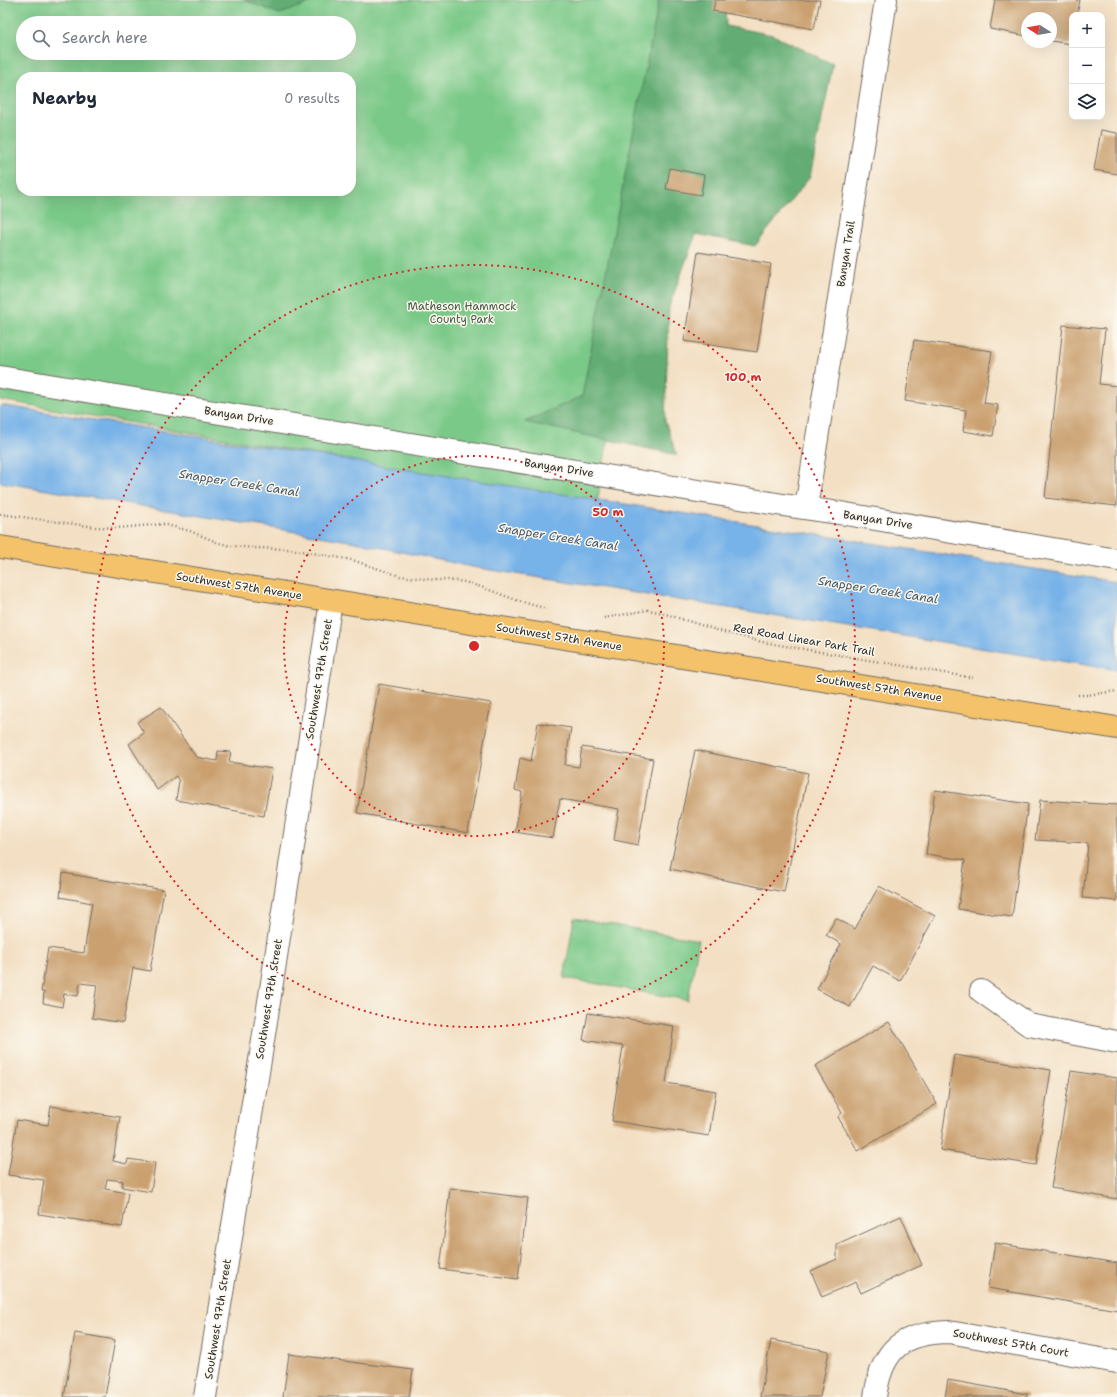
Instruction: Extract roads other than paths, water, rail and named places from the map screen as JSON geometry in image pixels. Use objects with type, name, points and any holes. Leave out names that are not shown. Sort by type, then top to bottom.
[{"type":"main road","name":"Southwest 57th Avenue","points":[[0,547],[818,678],[1117,728]]},
{"type":"street","name":"Banyan Trail","points":[[806,508],[886,0]]},
{"type":"street","name":"Banyan Drive","points":[[0,378],[806,508],[1117,560]]},
{"type":"street","name":"Southwest 97th Street","points":[[205,1397],[260,1060],[331,601]]},
{"type":"street","points":[[981,991],[1029,1025],[1117,1042]]},
{"type":"street","name":"Southwest 57th Court","points":[[875,1397],[880,1371],[887,1357],[905,1340],[917,1335],[933,1332],[949,1332],[1117,1362]]},
{"type":"water","name":"Snapper Creek Canal","points":[[0,405],[1117,582],[1117,670],[472,567],[355,542],[0,482]]},
{"type":"park label","name":"Matheson Hammock County Park","points":[[462,312]]}]
